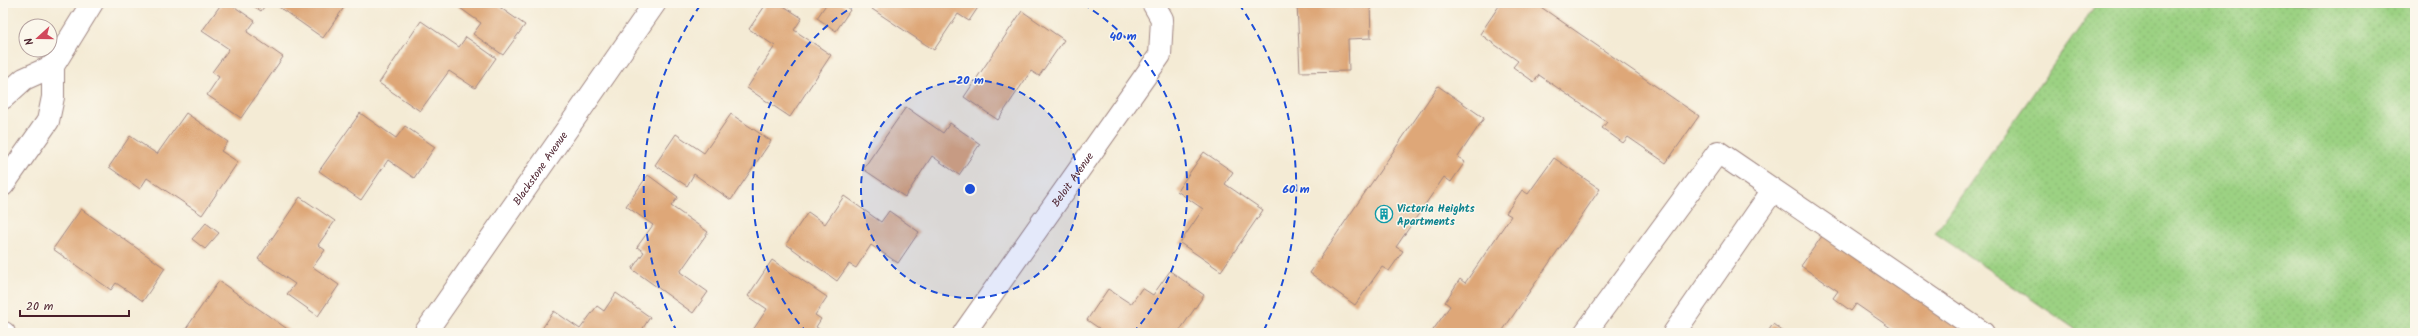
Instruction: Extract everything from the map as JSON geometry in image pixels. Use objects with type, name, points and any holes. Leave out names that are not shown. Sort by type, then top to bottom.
[{"type":"street","points":[[3,185],[48,121],[53,97],[53,66],[92,3]]},
{"type":"street","name":"Blackstone Avenue","points":[[425,333],[655,3]]},
{"type":"street","name":"Beloit Avenue","points":[[964,333],[1160,56],[1157,11]]},
{"type":"street","points":[[3,98],[24,79],[53,66]]},
{"type":"street","points":[[1585,333],[1718,152],[1983,333]]},
{"type":"street","points":[[1674,333],[1773,190]]},
{"type":"green space","points":[[2097,3],[2415,3],[2415,333],[2081,333],[1935,233]]},
{"type":"building","points":[[222,3],[229,3],[255,21],[247,32],[283,57],[241,118],[207,95],[219,77],[212,72],[229,49],[202,31]]},
{"type":"building","points":[[249,3],[267,3],[261,11]]},
{"type":"building","points":[[273,3],[347,3],[323,38]]},
{"type":"building","points":[[453,3],[500,3],[498,6],[525,25],[503,55],[473,34],[481,23]]},
{"type":"building","points":[[767,3],[779,3],[802,18],[794,30],[831,55],[790,117],[747,88],[775,46],[749,29]]},
{"type":"building","points":[[827,3],[841,3],[850,10],[836,31],[817,18]]},
{"type":"building","points":[[876,3],[981,3],[969,21],[958,14],[934,50],[872,9]]},
{"type":"building","points":[[1297,3],[1370,3],[1371,38],[1348,39],[1349,71],[1300,72]]},
{"type":"building","points":[[1501,3],[1535,3],[1699,116],[1666,163],[1628,137],[1623,143],[1602,128],[1607,122],[1539,75],[1534,82],[1513,67],[1518,61],[1480,34]]},
{"type":"building","points":[[1022,11],[1064,40],[1039,76],[1031,71],[998,120],[964,97]]},
{"type":"building","points":[[421,21],[459,47],[466,37],[496,58],[475,88],[449,71],[420,111],[379,83]]},
{"type":"building","name":"Victoria Heights Apartments","points":[[1438,86],[1484,118],[1458,157],[1465,162],[1451,182],[1444,177],[1396,247],[1403,251],[1389,271],[1382,267],[1355,305],[1310,273]]},
{"type":"building","points":[[906,107],[943,133],[950,123],[980,144],[959,175],[932,156],[905,197],[863,169]]},
{"type":"building","points":[[186,113],[228,142],[221,151],[238,162],[202,215],[147,178],[140,189],[109,167],[130,136],[157,154]]},
{"type":"building","points":[[360,113],[396,138],[405,126],[435,147],[414,178],[388,160],[361,200],[319,171]]},
{"type":"building","points":[[731,114],[771,141],[731,200],[694,174],[687,186],[655,165],[676,134],[704,153]]},
{"type":"building","points":[[1204,152],[1233,172],[1225,184],[1263,210],[1221,271],[1180,243],[1203,209],[1177,191]]},
{"type":"building","name":"Victoria Heights Apartments","points":[[1554,158],[1600,189],[1501,333],[1431,333],[1450,306],[1445,302],[1460,279],[1465,283],[1511,216],[1506,213],[1522,190],[1528,194]]},
{"type":"building","points":[[648,175],[678,197],[671,206],[708,232],[680,272],[708,292],[693,313],[632,269],[644,252],[637,247],[653,225],[626,206]]},
{"type":"building","points":[[844,196],[881,222],[889,211],[919,232],[898,263],[871,245],[856,268],[849,264],[837,281],[786,244],[808,212],[825,224]]},
{"type":"building","points":[[300,197],[335,221],[318,245],[325,250],[313,267],[339,285],[318,316],[287,294],[295,284],[258,259]]},
{"type":"building","points":[[81,209],[165,268],[143,301],[116,283],[111,290],[53,249]]},
{"type":"building","points":[[206,223],[219,233],[205,249],[192,239]]},
{"type":"building","points":[[1827,229],[1976,333],[1898,333],[1856,304],[1851,311],[1833,298],[1838,291],[1801,266]]},
{"type":"building","points":[[772,260],[827,297],[815,315],[821,319],[816,327],[825,333],[751,333],[767,309],[748,296]]},
{"type":"building","points":[[1170,271],[1204,295],[1178,333],[1127,333],[1125,331],[1123,333],[1106,333],[1087,320],[1108,289],[1131,304],[1142,288],[1153,295]]},
{"type":"building","points":[[219,281],[293,333],[183,333]]},
{"type":"building","points":[[616,293],[650,317],[640,333],[539,333],[554,311],[580,329],[597,306],[604,311]]},
{"type":"building","points":[[1773,324],[1785,333],[1767,333]]},
{"type":"place","name":"Victoria Heights Apartments","points":[[1384,214]]}]
